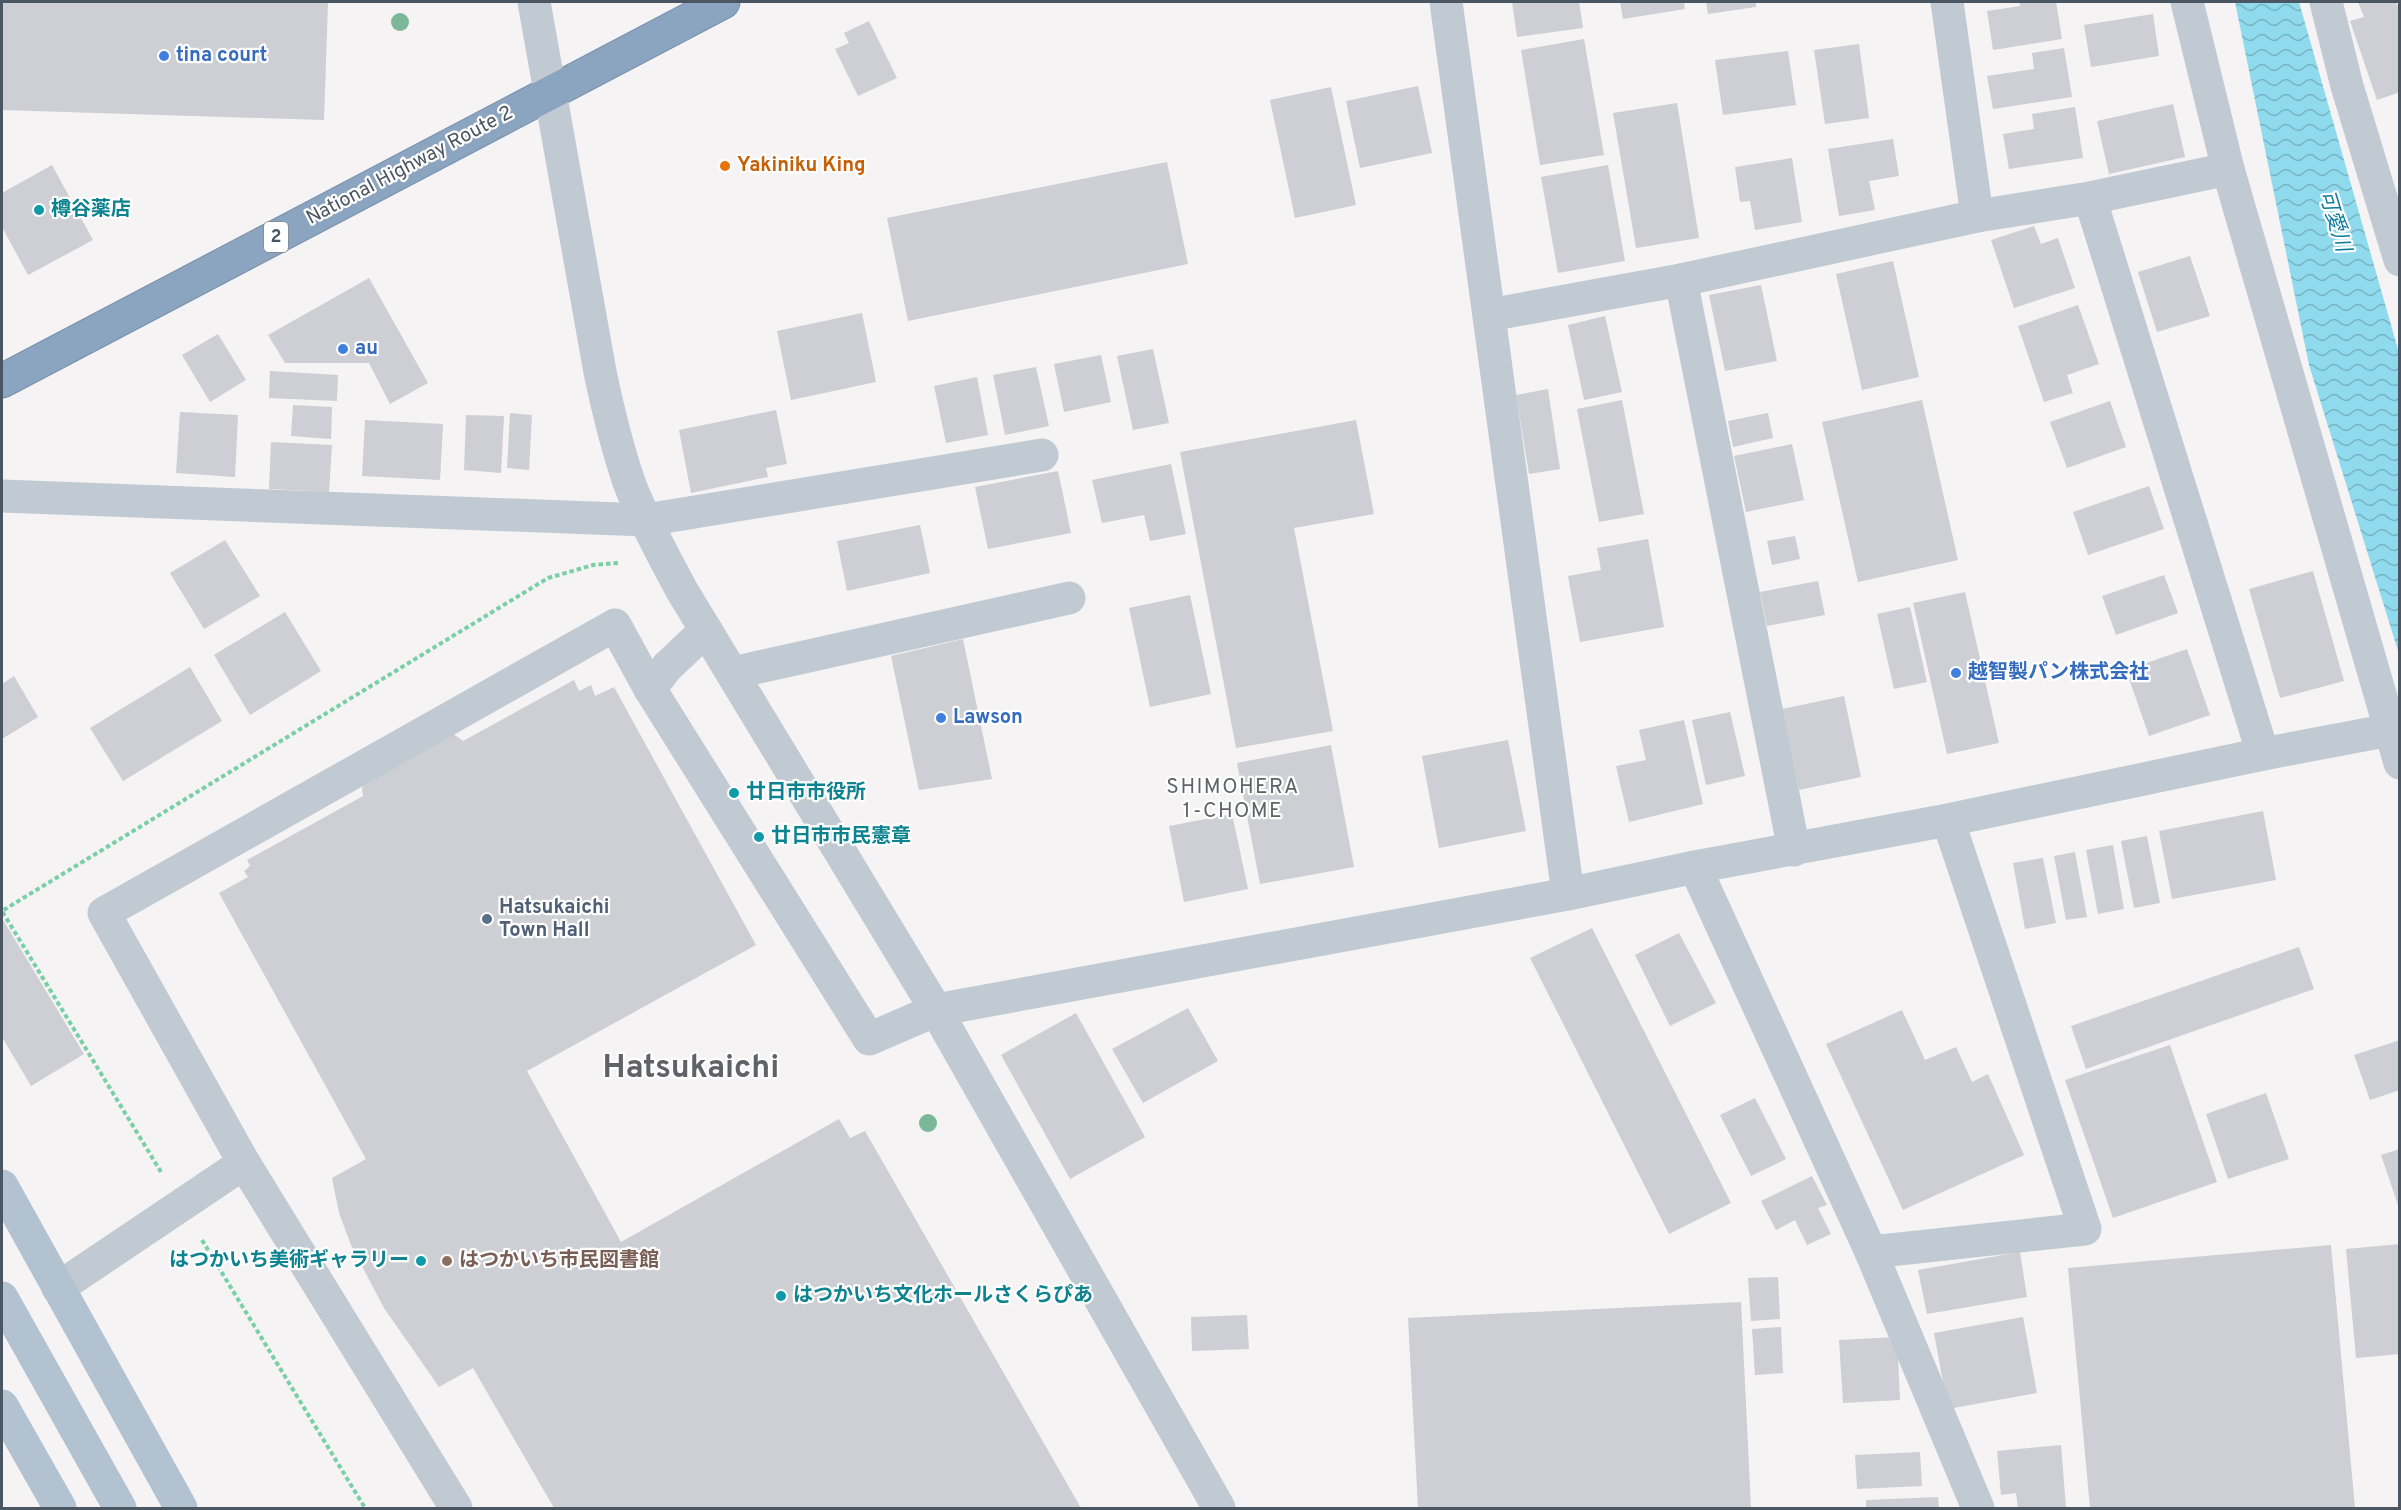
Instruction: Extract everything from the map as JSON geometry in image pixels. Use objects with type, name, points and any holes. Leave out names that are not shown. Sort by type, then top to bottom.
[{"type":"highway","name":"National Highway Route 2","points":[[2,381],[723,2]]},
{"type":"main road","points":[[2,1186],[181,1509]]},
{"type":"main road","points":[[2,1298],[120,1509]]},
{"type":"main road","points":[[2,1406],[60,1509]]},
{"type":"street","points":[[534,2],[600,372],[630,485],[681,589],[936,1010],[1208,1504]]},
{"type":"street","points":[[1446,2],[1568,894]]},
{"type":"street","points":[[1947,2],[1977,216]]},
{"type":"street","points":[[2187,2],[2228,169],[2395,731],[2400,763]]},
{"type":"street","points":[[2326,2],[2347,86],[2400,260]]},
{"type":"street","points":[[1489,315],[1680,280],[1977,216],[2090,198],[2228,169]]},
{"type":"street","points":[[2090,198],[2263,754]]},
{"type":"street","points":[[1680,280],[1794,850]]},
{"type":"street","points":[[2,496],[646,520],[1042,455]]},
{"type":"street","points":[[732,673],[1069,598]]},
{"type":"street","points":[[456,1509],[244,1163],[105,913],[615,625],[650,689],[869,1039],[936,1010],[1568,894],[1695,867],[1948,820],[2263,754],[2395,731]]},
{"type":"street","points":[[650,689],[667,667],[706,630]]},
{"type":"street","points":[[1871,1252],[2085,1228],[1948,820]]},
{"type":"street","points":[[1695,867],[1871,1252],[1978,1509]]},
{"type":"street","points":[[58,1288],[244,1163]]},
{"type":"path","points":[[365,1509],[2,911],[548,578],[593,565],[618,563]]},
{"type":"water","name":"可愛川","points":[[2235,2],[2299,2],[2399,353],[2399,654],[2309,365]]},
{"type":"building","name":"tina court","points":[[2,2],[328,2],[324,120],[2,110]]},
{"type":"building","points":[[1512,2],[1579,2],[1583,28],[1517,37]]},
{"type":"building","points":[[1620,2],[1684,2],[1685,9],[1623,19]]},
{"type":"building","points":[[1706,2],[1756,2],[1756,7],[1708,14]]},
{"type":"building","points":[[2019,2],[2056,2],[2062,39],[1993,50],[1987,11],[2020,6]]},
{"type":"building","points":[[2358,2],[2396,2],[2400,11],[2400,92],[2377,100],[2350,21],[2364,17]]},
{"type":"building","points":[[2153,14],[2159,56],[2091,67],[2084,25]]},
{"type":"building","points":[[869,21],[897,78],[858,96],[835,49],[849,43],[844,33]]},
{"type":"building","points":[[1584,39],[1604,155],[1540,165],[1521,50]]},
{"type":"building","points":[[1859,44],[1869,118],[1825,124],[1814,50]]},
{"type":"building","points":[[2064,48],[2072,97],[1993,109],[1987,76],[2034,69],[2032,53]]},
{"type":"building","points":[[1788,51],[1796,105],[1723,115],[1715,60]]},
{"type":"building","points":[[1418,86],[1432,153],[1360,168],[1346,101]]},
{"type":"building","points":[[1331,87],[1356,205],[1295,218],[1270,100]]},
{"type":"building","points":[[1677,103],[1699,238],[1636,248],[1613,113]]},
{"type":"building","points":[[2173,104],[2185,157],[2109,174],[2097,121]]},
{"type":"building","points":[[2075,107],[2083,158],[2009,169],[2003,134],[2034,129],[2032,114]]},
{"type":"building","points":[[1893,139],[1899,176],[1869,181],[1875,210],[1839,216],[1828,149]]},
{"type":"building","points":[[1792,158],[1802,222],[1755,230],[1750,201],[1740,202],[1735,167]]},
{"type":"building","points":[[1167,162],[1188,264],[908,321],[887,218]]},
{"type":"building","name":"樽谷薬店","points":[[52,165],[93,240],[28,275],[2,227],[2,193]]},
{"type":"building","points":[[1608,165],[1625,261],[1558,273],[1541,177]]},
{"type":"building","points":[[2034,226],[2041,244],[2058,238],[2075,288],[2014,308],[1991,240]]},
{"type":"building","points":[[2190,256],[2210,316],[2157,332],[2138,272]]},
{"type":"building","points":[[1893,261],[1919,377],[1862,390],[1836,274]]},
{"type":"building","name":"au","points":[[369,278],[428,383],[390,404],[369,363],[285,363],[268,335]]},
{"type":"building","points":[[1761,285],[1777,361],[1725,371],[1709,295]]},
{"type":"building","points":[[2078,305],[2099,364],[2067,375],[2073,393],[2044,402],[2018,326]]},
{"type":"building","points":[[862,313],[876,382],[791,400],[777,331]]},
{"type":"building","points":[[1605,316],[1622,392],[1584,400],[1568,325]]},
{"type":"building","points":[[218,334],[246,380],[210,402],[182,355]]},
{"type":"building","points":[[1153,349],[1169,423],[1133,430],[1117,356]]},
{"type":"building","points":[[1101,355],[1111,402],[1064,412],[1054,364]]},
{"type":"building","points":[[1036,367],[1049,426],[1005,435],[993,375]]},
{"type":"building","points":[[270,371],[338,375],[337,401],[269,398]]},
{"type":"building","points":[[977,377],[988,435],[946,443],[934,386]]},
{"type":"building","points":[[1548,389],[1560,469],[1529,474],[1516,395]]},
{"type":"building","points":[[1622,400],[1644,514],[1599,522],[1577,409]]},
{"type":"building","points":[[1922,400],[1958,560],[1858,582],[1822,422]]},
{"type":"building","points":[[2110,401],[2126,447],[2067,468],[2050,422]]},
{"type":"building","points":[[293,405],[332,407],[331,439],[291,436]]},
{"type":"building","points":[[776,410],[787,464],[766,468],[768,477],[691,493],[679,430]]},
{"type":"building","points":[[180,412],[238,415],[235,477],[176,473]]},
{"type":"building","points":[[510,413],[532,415],[529,470],[507,468]]},
{"type":"building","points":[[1768,413],[1773,438],[1733,447],[1728,421]]},
{"type":"building","points":[[466,415],[504,416],[501,473],[464,470]]},
{"type":"building","points":[[365,420],[443,424],[440,480],[362,476]]},
{"type":"building","points":[[1356,420],[1374,514],[1294,528],[1333,731],[1236,748],[1180,452]]},
{"type":"building","points":[[271,442],[332,445],[329,492],[269,489]]},
{"type":"building","points":[[1792,444],[1804,500],[1746,512],[1734,456]]},
{"type":"building","points":[[1171,464],[1186,534],[1150,541],[1144,515],[1102,523],[1092,480]]},
{"type":"building","points":[[1058,471],[1071,533],[988,549],[975,487]]},
{"type":"building","points":[[2149,486],[2164,529],[2088,555],[2073,512]]},
{"type":"building","points":[[920,525],[930,573],[847,591],[837,541]]},
{"type":"building","points":[[1795,536],[1800,559],[1772,565],[1767,541]]},
{"type":"building","points":[[1648,539],[1664,627],[1580,642],[1568,576],[1601,570],[1597,548]]},
{"type":"building","points":[[225,540],[260,596],[204,629],[170,573]]},
{"type":"building","points":[[2313,571],[2344,681],[2280,698],[2249,589]]},
{"type":"building","points":[[2164,575],[2178,613],[2116,635],[2102,596]]},
{"type":"building","points":[[1818,581],[1825,615],[1767,626],[1760,592]]},
{"type":"building","name":"越智製パン株式会社","points":[[1965,592],[1999,743],[1947,754],[1913,603]]},
{"type":"building","points":[[1190,595],[1211,694],[1150,707],[1129,608]]},
{"type":"building","points":[[1910,607],[1927,682],[1894,689],[1877,614]]},
{"type":"building","points":[[285,612],[321,671],[250,715],[214,655]]},
{"type":"building","name":"Lawson","points":[[963,639],[992,779],[919,790],[891,656]]},
{"type":"building","points":[[2187,649],[2210,715],[2149,736],[2126,670]]},
{"type":"building","points":[[190,667],[222,721],[123,781],[90,728]]},
{"type":"building","points":[[14,676],[38,717],[2,739],[2,684]]},
{"type":"building","points":[[574,680],[579,691],[591,685],[595,696],[614,687],[756,945],[527,1071],[621,1242],[839,1119],[850,1138],[865,1131],[1081,1508],[554,1508],[473,1368],[439,1387],[384,1308],[351,1245],[339,1213],[332,1178],[366,1159],[219,893],[248,877],[244,871],[250,866],[247,860],[363,796],[362,788],[369,762],[431,728],[455,735],[463,741]]},
{"type":"building","points":[[1844,696],[1861,777],[1799,790],[1782,709]]},
{"type":"building","points":[[1730,712],[1745,776],[1706,785],[1692,720]]},
{"type":"building","points":[[1684,720],[1703,804],[1629,822],[1616,766],[1646,760],[1639,730]]},
{"type":"building","points":[[1508,740],[1526,831],[1439,848],[1422,756]]},
{"type":"building","points":[[1331,745],[1354,867],[1260,884],[1237,763]]},
{"type":"building","points":[[2263,811],[2276,880],[2172,899],[2159,831]]},
{"type":"building","points":[[1232,814],[1248,889],[1184,902],[1169,826]]},
{"type":"building","points":[[2147,836],[2160,903],[2134,908],[2121,841]]},
{"type":"building","points":[[2113,845],[2124,909],[2098,914],[2086,850]]},
{"type":"building","points":[[2075,852],[2087,917],[2066,920],[2054,856]]},
{"type":"building","points":[[2043,858],[2056,923],[2025,929],[2013,863]]},
{"type":"building","points":[[2,918],[84,1054],[31,1086],[2,1037]]},
{"type":"building","points":[[1592,928],[1731,1203],[1669,1234],[1530,958]]},
{"type":"building","points":[[1679,933],[1716,1003],[1670,1026],[1635,955]]},
{"type":"building","points":[[2299,947],[2314,989],[2086,1069],[2071,1026]]},
{"type":"building","points":[[1188,1008],[1218,1061],[1143,1103],[1112,1049]]},
{"type":"building","points":[[1902,1010],[1925,1060],[1956,1047],[1972,1082],[1988,1074],[2024,1155],[1903,1210],[1826,1044]]},
{"type":"building","points":[[1076,1013],[1145,1137],[1070,1179],[1001,1055]]},
{"type":"building","points":[[2400,1040],[2400,1090],[2370,1100],[2354,1055]]},
{"type":"building","points":[[2170,1045],[2217,1182],[2113,1218],[2065,1080]]},
{"type":"building","points":[[2266,1093],[2289,1159],[2228,1179],[2206,1114]]},
{"type":"building","points":[[1755,1098],[1786,1159],[1751,1176],[1720,1115]]},
{"type":"building","points":[[2400,1149],[2400,1208],[2399,1208],[2381,1155]]},
{"type":"building","points":[[1812,1176],[1827,1205],[1818,1208],[1831,1234],[1807,1245],[1795,1220],[1776,1230],[1761,1201]]},
{"type":"building","points":[[2400,1244],[2400,1354],[2356,1358],[2346,1249]]},
{"type":"building","points":[[2331,1245],[2355,1508],[2090,1508],[2068,1268]]},
{"type":"building","points":[[2020,1252],[2027,1297],[1927,1314],[1918,1270]]},
{"type":"building","points":[[1778,1277],[1780,1319],[1751,1321],[1748,1278]]},
{"type":"building","points":[[1741,1302],[1751,1508],[1418,1508],[1408,1318]]},
{"type":"building","points":[[1247,1315],[1249,1349],[1192,1351],[1191,1317]]},
{"type":"building","points":[[2023,1317],[2037,1393],[1948,1409],[1934,1333]]},
{"type":"building","points":[[1781,1327],[1783,1373],[1755,1375],[1752,1329]]},
{"type":"building","points":[[1897,1337],[1900,1400],[1843,1403],[1839,1340]]},
{"type":"building","points":[[2061,1445],[2066,1508],[2018,1508],[2016,1493],[2001,1495],[1997,1451]]},
{"type":"building","points":[[1920,1452],[1922,1486],[1857,1489],[1855,1455]]},
{"type":"building","points":[[1938,1497],[1939,1508],[1866,1508],[1866,1500]]},
{"type":"place","name":"tina court","points":[[164,56]]},
{"type":"place","name":"Yakiniku King","points":[[725,166]]},
{"type":"place","name":"樽谷薬店","points":[[39,210]]},
{"type":"place","name":"au","points":[[343,349]]},
{"type":"place","name":"越智製パン株式会社","points":[[1956,673]]},
{"type":"place","name":"Lawson","points":[[941,718]]},
{"type":"place","name":"廿日市市役所","points":[[734,793]]},
{"type":"place","name":"廿日市市民憲章","points":[[759,837]]},
{"type":"place","name":"Hatsukaichi Town Hall","points":[[487,919]]},
{"type":"place","name":"はつかいち美術ギャラリー","points":[[421,1261]]},
{"type":"place","name":"はつかいち市民図書館","points":[[447,1261]]},
{"type":"place","name":"はつかいち文化ホールさくらぴあ","points":[[781,1296]]},
{"type":"district","name":"SHIMOHERA 1-CHOME","points":[[1233,799]]},
{"type":"district","name":"Hatsukaichi","points":[[691,1069]]}]
